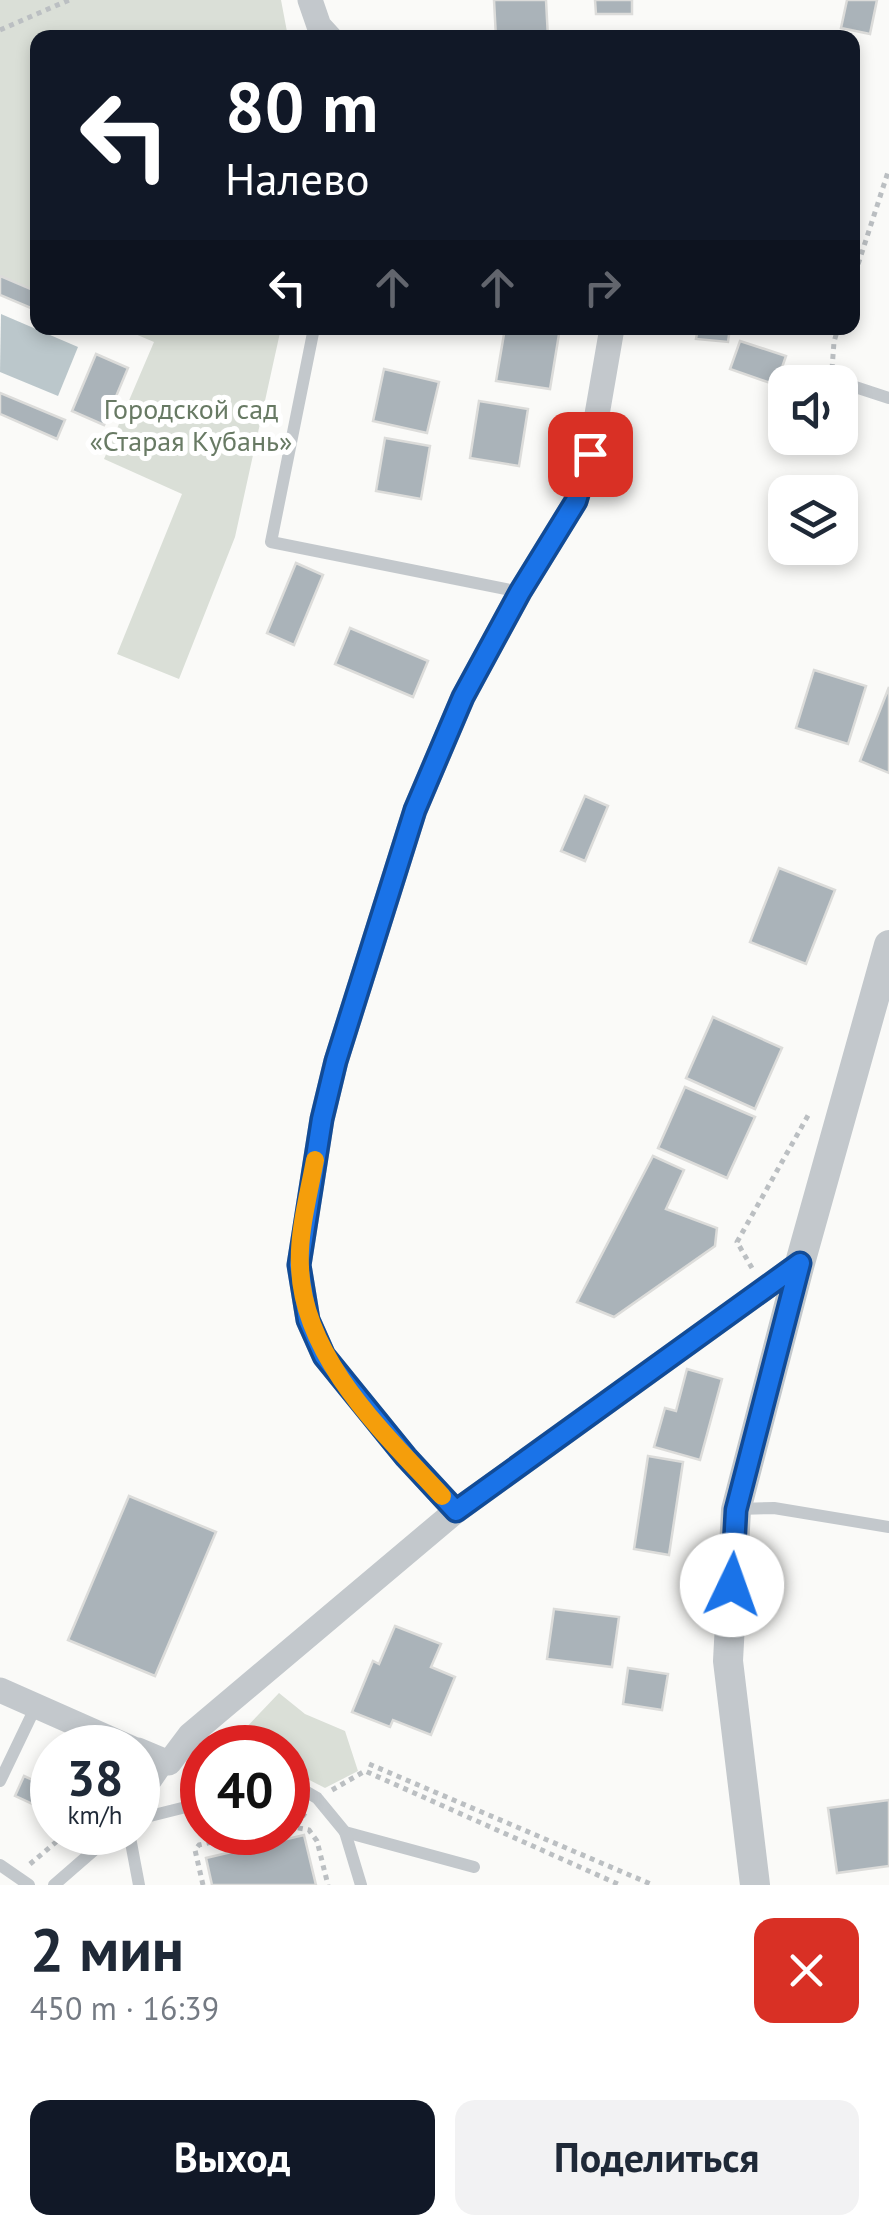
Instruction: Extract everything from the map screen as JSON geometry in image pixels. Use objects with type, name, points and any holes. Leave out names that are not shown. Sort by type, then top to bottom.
[{"type":"street","points":[[310,0],[323,30]]},
{"type":"street","points":[[456,1511],[406,1457],[324,1356],[308,1320],[299,1265],[322,1119],[371,944],[415,810],[463,697],[520,592],[576,501],[590,454],[611,335]]},
{"type":"street","points":[[756,1885],[728,1661],[736,1510],[800,1263],[881,1001],[889,945]]},
{"type":"street","points":[[201,1725],[456,1511],[800,1263]]},
{"type":"street","points":[[0,1690],[79,1725]]},
{"type":"street","points":[[160,1760],[168,1763],[180,1747]]},
{"type":"lane","points":[[313,335],[271,542],[520,592]]},
{"type":"lane","points":[[858,388],[889,398]]},
{"type":"lane","points":[[736,1510],[774,1508],[889,1527]]},
{"type":"lane","points":[[0,1781],[36,1706]]},
{"type":"lane","points":[[160,1775],[168,1763]]},
{"type":"lane","points":[[310,1794],[345,1832],[361,1885]]},
{"type":"lane","points":[[345,1832],[474,1866]]},
{"type":"lane","points":[[54,1885],[89,1855]]},
{"type":"lane","points":[[133,1855],[138,1885]]},
{"type":"lane","points":[[0,1865],[29,1885]]},
{"type":"path","points":[[0,30],[69,0]]},
{"type":"path","points":[[860,258],[889,169]]},
{"type":"path","points":[[832,365],[836,335]]},
{"type":"path","points":[[764,1290],[738,1242],[811,1110]]},
{"type":"path","points":[[369,1764],[653,1885]]},
{"type":"path","points":[[365,1771],[620,1885]]},
{"type":"path","points":[[310,1831],[317,1841],[328,1885]]},
{"type":"path","points":[[15,1876],[40,1855]]},
{"type":"path","points":[[196,1855],[203,1885]]},
{"type":"green space","points":[[0,0],[281,0],[287,30],[30,30],[30,289],[0,276]]},
{"type":"green space","name":"Городской сад «Старая Кубань»","points":[[138,335],[279,335],[235,537],[179,679],[117,654],[182,494],[104,459],[154,342]]},
{"type":"green space","points":[[279,1693],[305,1714],[345,1731],[358,1771],[325,1788],[310,1780],[310,1725],[249,1725]]},
{"type":"shaded area","points":[[1,314],[30,326],[30,335],[50,335],[78,347],[58,396],[0,372]]},
{"type":"building","points":[[494,0],[546,0],[548,30],[496,30]]},
{"type":"building","points":[[595,0],[632,0],[632,14],[596,14]]},
{"type":"building","points":[[847,0],[877,0],[870,34],[841,28]]},
{"type":"building","points":[[0,276],[30,289],[30,308],[0,295]]},
{"type":"building","points":[[504,335],[559,335],[550,389],[496,381]]},
{"type":"building","points":[[697,335],[729,335],[728,342],[696,339]]},
{"type":"building","points":[[740,341],[786,356],[783,365],[768,365],[768,382],[730,369]]},
{"type":"building","points":[[96,354],[128,368],[104,425],[72,411]]},
{"type":"building","points":[[384,369],[439,382],[427,433],[373,421]]},
{"type":"building","points":[[0,393],[65,420],[57,439],[0,414]]},
{"type":"building","points":[[479,401],[528,409],[519,466],[470,458]]},
{"type":"building","points":[[385,438],[430,446],[421,499],[376,491]]},
{"type":"building","points":[[296,563],[323,575],[294,645],[267,633]]},
{"type":"building","points":[[350,628],[428,661],[413,697],[335,664]]},
{"type":"building","points":[[814,670],[866,686],[848,744],[796,728]]},
{"type":"building","points":[[889,687],[889,773],[860,761]]},
{"type":"building","points":[[585,796],[608,806],[585,861],[561,851]]},
{"type":"building","points":[[779,868],[835,890],[806,964],[750,942]]},
{"type":"building","points":[[713,1017],[782,1048],[755,1109],[686,1078]]},
{"type":"building","points":[[685,1087],[755,1117],[727,1178],[658,1148]]},
{"type":"building","points":[[653,1156],[684,1170],[666,1209],[717,1228],[715,1246],[614,1317],[577,1302]]},
{"type":"building","points":[[687,1369],[722,1379],[700,1460],[654,1447],[665,1408],[676,1411]]},
{"type":"building","points":[[648,1456],[683,1462],[669,1555],[634,1549]]},
{"type":"building","points":[[129,1496],[216,1532],[155,1676],[68,1640]]},
{"type":"building","points":[[554,1609],[619,1617],[612,1667],[547,1659]]},
{"type":"building","points":[[395,1626],[441,1644],[431,1667],[455,1677],[431,1735],[393,1720],[390,1727],[352,1712],[373,1661],[379,1664]]},
{"type":"building","points":[[628,1668],[668,1674],[662,1710],[623,1704]]},
{"type":"building","points":[[24,1776],[30,1779],[30,1803],[15,1796]]},
{"type":"building","points":[[889,1800],[889,1866],[837,1873],[828,1808]]},
{"type":"building","points":[[309,1855],[316,1885],[212,1885],[206,1858]]},
{"type":"slow traffic","points":[[315,1160],[299,1265],[308,1320],[324,1356],[442,1496]]},
{"type":"route","points":[[590,454],[576,501],[520,592],[463,697],[415,810],[336,1061],[322,1119],[299,1265],[308,1320],[324,1356],[406,1457],[456,1511],[800,1263],[736,1510],[732,1585]]}]
